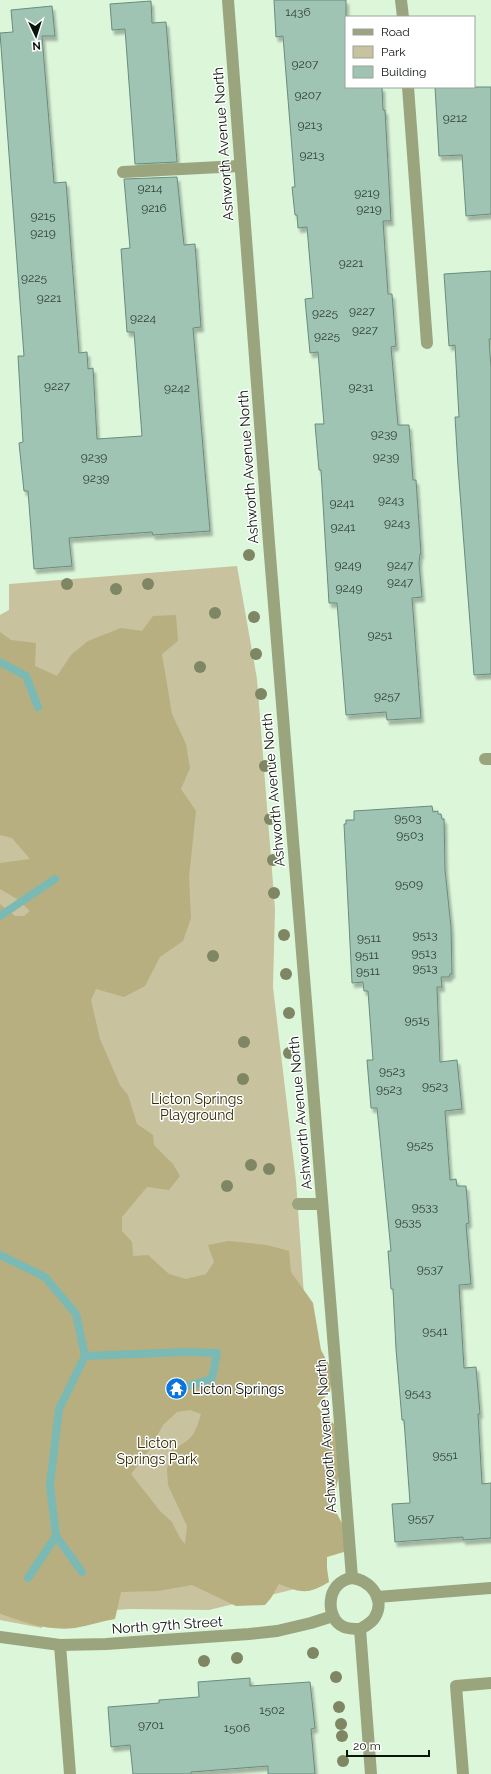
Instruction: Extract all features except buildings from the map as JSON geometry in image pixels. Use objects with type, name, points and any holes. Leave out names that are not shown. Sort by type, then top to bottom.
[{"type":"street","name":"Ashworth Avenue North","points":[[228,0],[352,1578]]},
{"type":"street","points":[[401,0],[403,16]]},
{"type":"street","points":[[408,88],[427,343]]},
{"type":"street","points":[[123,172],[240,166]]},
{"type":"street","points":[[298,1204],[322,1204]]},
{"type":"street","points":[[352,1578],[365,1581],[372,1587],[377,1597],[378,1611],[375,1618],[360,1629],[344,1627],[337,1622],[333,1616],[331,1594],[335,1587],[346,1579],[352,1578]]},
{"type":"street","points":[[377,1597],[491,1588]]},
{"type":"street","name":"North 97th Street","points":[[0,1637],[60,1645],[249,1634],[277,1631],[333,1616]]},
{"type":"street","points":[[360,1629],[371,1774]]},
{"type":"street","points":[[60,1645],[70,1774]]},
{"type":"street","points":[[463,1774],[456,1686],[491,1683]]},
{"type":"green space","name":"Licton Springs Park","points":[[237,566],[257,679],[275,909],[273,987],[296,1181],[324,1582],[209,1610],[130,1609],[43,1615],[42,1628],[0,1620],[0,615],[9,610],[9,584]]},
{"type":"shaded area","name":"Licton Springs Park","points":[[176,615],[178,641],[162,654],[172,714],[186,744],[190,768],[181,789],[196,811],[189,877],[191,918],[183,941],[160,957],[145,986],[124,997],[96,989],[91,1000],[100,1039],[120,1085],[128,1095],[137,1124],[153,1135],[154,1145],[173,1164],[180,1176],[169,1190],[147,1187],[122,1217],[122,1231],[132,1242],[133,1256],[148,1255],[169,1274],[186,1279],[206,1274],[214,1262],[208,1245],[229,1241],[267,1245],[289,1251],[291,1272],[313,1303],[321,1350],[333,1372],[330,1391],[317,1406],[334,1424],[340,1449],[340,1472],[335,1492],[334,1508],[346,1531],[344,1552],[327,1557],[329,1582],[310,1591],[299,1591],[279,1584],[265,1605],[236,1606],[192,1585],[158,1591],[121,1592],[115,1619],[65,1629],[28,1623],[0,1613],[0,904],[15,916],[24,916],[30,911],[17,899],[0,889],[0,863],[30,859],[12,838],[0,835],[0,632],[11,640],[36,643],[35,666],[57,676],[71,655],[88,641],[121,628],[142,631],[153,616]],"holes":[[[190,1410],[201,1414],[191,1437],[183,1444],[170,1451],[167,1470],[168,1485],[187,1526],[185,1544],[180,1538],[172,1522],[160,1511],[131,1474],[148,1452],[163,1425],[177,1412]]]},
{"type":"waterway","points":[[0,662],[26,676],[38,707]]},
{"type":"waterway","points":[[0,916],[55,879]]},
{"type":"waterway","points":[[0,1255],[45,1277],[76,1314],[85,1356],[187,1352],[217,1353],[212,1379],[176,1389]]},
{"type":"waterway","points":[[82,1572],[56,1536],[50,1485],[59,1409],[85,1356]]},
{"type":"waterway","points":[[28,1578],[56,1536]]},
{"type":"place","name":"Licton Springs","points":[[176,1389]]},
{"type":"park label","name":"Licton Springs Playground","points":[[197,1108]]}]
